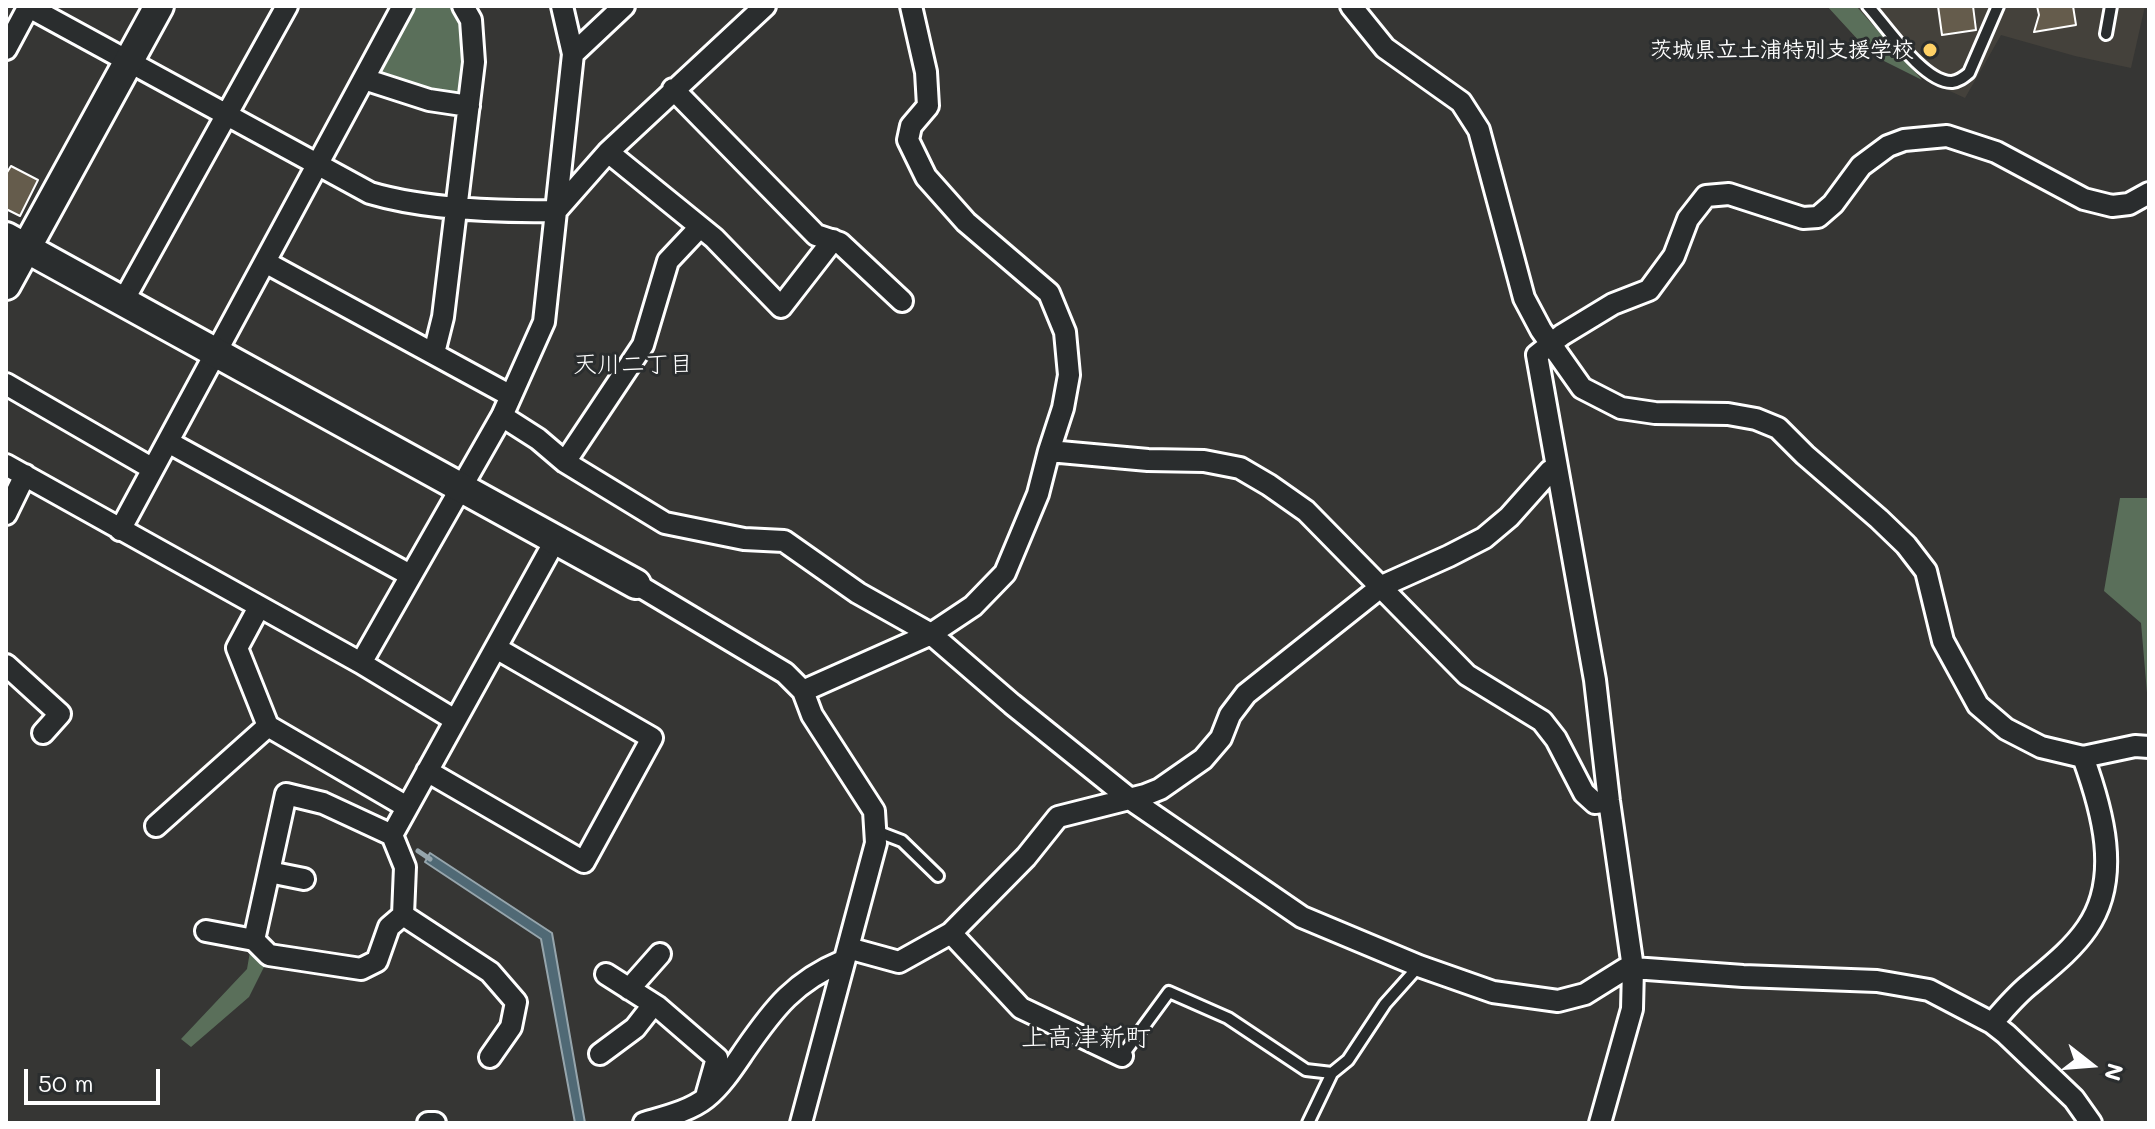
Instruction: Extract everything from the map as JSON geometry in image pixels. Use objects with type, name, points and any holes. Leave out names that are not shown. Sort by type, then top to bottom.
[{"type":"street","points":[[6,285],[16,243],[129,62],[159,6]]},
{"type":"street","points":[[122,303],[287,6]]},
{"type":"street","points":[[120,530],[403,6]]},
{"type":"street","points":[[434,353],[443,317],[474,62],[471,20],[463,6]]},
{"type":"street","points":[[361,663],[502,416],[544,322],[573,54],[562,6]]},
{"type":"street","points":[[573,54],[624,6]]},
{"type":"street","points":[[556,211],[608,152],[765,6]]},
{"type":"street","points":[[803,691],[931,634],[973,606],[1005,573],[1038,494],[1063,408],[1069,375],[1065,332],[1049,293],[966,222],[926,177],[908,140],[911,126],[928,106],[926,72],[911,6]]},
{"type":"street","points":[[1351,6],[1385,48],[1461,102],[1479,130],[1524,298],[1550,343],[1582,388],[1621,408],[1655,413],[1728,414],[1756,419],[1778,428],[1906,545],[1926,571],[1943,641],[1978,705],[2006,729],[2041,747],[2083,757],[2135,746],[2149,747]]},
{"type":"street","points":[[6,49],[29,7],[370,193],[388,199],[457,206],[556,211]]},
{"type":"street","points":[[364,79],[416,97],[469,106]]},
{"type":"street","points":[[673,89],[816,235],[840,243],[902,301]]},
{"type":"street","points":[[1600,1123],[1632,1009],[1633,968],[1595,680],[1537,355],[1550,343],[1613,304],[1649,290],[1674,256],[1688,219],[1706,196],[1729,194],[1803,218],[1818,217],[1833,204],[1861,166],[1888,146],[1904,140],[1947,136],[1996,152],[2084,199],[2112,206],[2129,204],[2149,193]]},
{"type":"street","points":[[608,152],[700,227],[781,307],[833,240]]},
{"type":"street","points":[[565,462],[643,345],[668,261],[700,227]]},
{"type":"street","points":[[16,243],[636,584],[785,673],[803,691],[812,715],[874,811],[876,843],[801,1123]]},
{"type":"street","points":[[265,262],[511,396]]},
{"type":"street","points":[[6,384],[153,469]]},
{"type":"street","points":[[502,416],[538,439],[565,462],[665,523],[744,539],[784,541],[858,593],[931,634],[1130,799],[1302,917],[1419,966],[1493,992],[1558,1001],[1585,994],[1625,969],[1633,968],[1877,981],[1929,990],[1992,1023],[2074,1099],[2091,1123]]},
{"type":"street","points":[[168,442],[410,575]]},
{"type":"street","points":[[1049,451],[1148,460],[1204,461],[1240,468],[1306,511],[1467,675],[1542,721],[1556,739],[1584,793],[1595,803],[1609,801]]},
{"type":"street","points":[[644,1123],[674,1114],[705,1099],[727,1076],[765,1021],[794,988],[821,970],[846,954],[899,962],[951,933],[1026,857],[1058,817],[1160,789],[1203,759],[1221,738],[1230,715],[1246,694],[1382,586],[1484,538],[1556,468]]},
{"type":"street","points":[[6,514],[15,470],[361,663],[455,720]]},
{"type":"street","points":[[392,835],[556,539]]},
{"type":"street","points":[[259,607],[237,648],[268,726],[407,807]]},
{"type":"street","points":[[427,771],[584,862],[652,738],[496,648]]},
{"type":"street","points":[[6,665],[60,714],[43,733]]},
{"type":"street","points":[[156,826],[268,726]]},
{"type":"street","points":[[1992,1023],[2029,984],[2051,968],[2087,928],[2102,899],[2107,876],[2105,850],[2095,791],[2083,757]]},
{"type":"street","points":[[206,931],[254,940],[269,955],[361,969],[377,961],[389,927],[403,915],[405,867],[392,835],[323,803],[286,794],[254,940]]},
{"type":"street","points":[[269,872],[304,879]]},
{"type":"street","points":[[403,915],[490,972],[516,1002],[511,1027],[490,1057]]},
{"type":"street","points":[[951,933],[1021,1008],[1122,1056]]},
{"type":"street","points":[[629,989],[660,954]]},
{"type":"street","points":[[606,974],[653,1005],[717,1058],[705,1099]]},
{"type":"street","points":[[600,1054],[635,1028],[653,1005]]},
{"type":"street","points":[[428,1123],[435,1123]]},
{"type":"lane","points":[[1868,6],[1929,76],[1949,82],[1960,80],[1969,73],[1998,6]]},
{"type":"lane","points":[[2106,34],[2111,6]]},
{"type":"lane","points":[[875,830],[902,841],[938,876]]},
{"type":"lane","points":[[1308,1123],[1332,1073],[1348,1060],[1385,1004],[1419,966]]},
{"type":"lane","points":[[1122,1056],[1169,992],[1228,1018],[1306,1070],[1332,1073]]},
{"type":"shaded area","name":"茨城県立土浦特別支援学校","points":[[1827,6],[2145,6],[2131,68],[2001,35],[1965,98],[1872,55]]},
{"type":"green space","points":[[413,6],[456,6],[463,19],[468,80],[459,99],[382,81],[379,72]]},
{"type":"green space","points":[[1827,6],[1856,6],[1922,80],[1872,55]]},
{"type":"green space","points":[[2120,498],[2149,498],[2149,716],[2141,623],[2104,591]]},
{"type":"green space","points":[[251,946],[267,961],[249,997],[191,1047],[181,1039],[247,969]]},
{"type":"water","points":[[430,853],[552,933],[585,1123],[575,1123],[541,939],[425,862]]},
{"type":"building","points":[[1938,6],[1973,6],[1976,30],[1942,35]]},
{"type":"building","points":[[2037,6],[2073,6],[2076,25],[2034,32],[2039,15]]},
{"type":"building","points":[[11,166],[38,180],[20,216],[6,209],[6,174]]},
{"type":"waterway","points":[[418,851],[430,859]]},
{"type":"place","name":"茨城県立土浦特別支援学校","points":[[1930,50]]},
{"type":"district","name":"天川二丁目","points":[[633,365]]},
{"type":"district","name":"上高津新町","points":[[1086,1038]]}]
